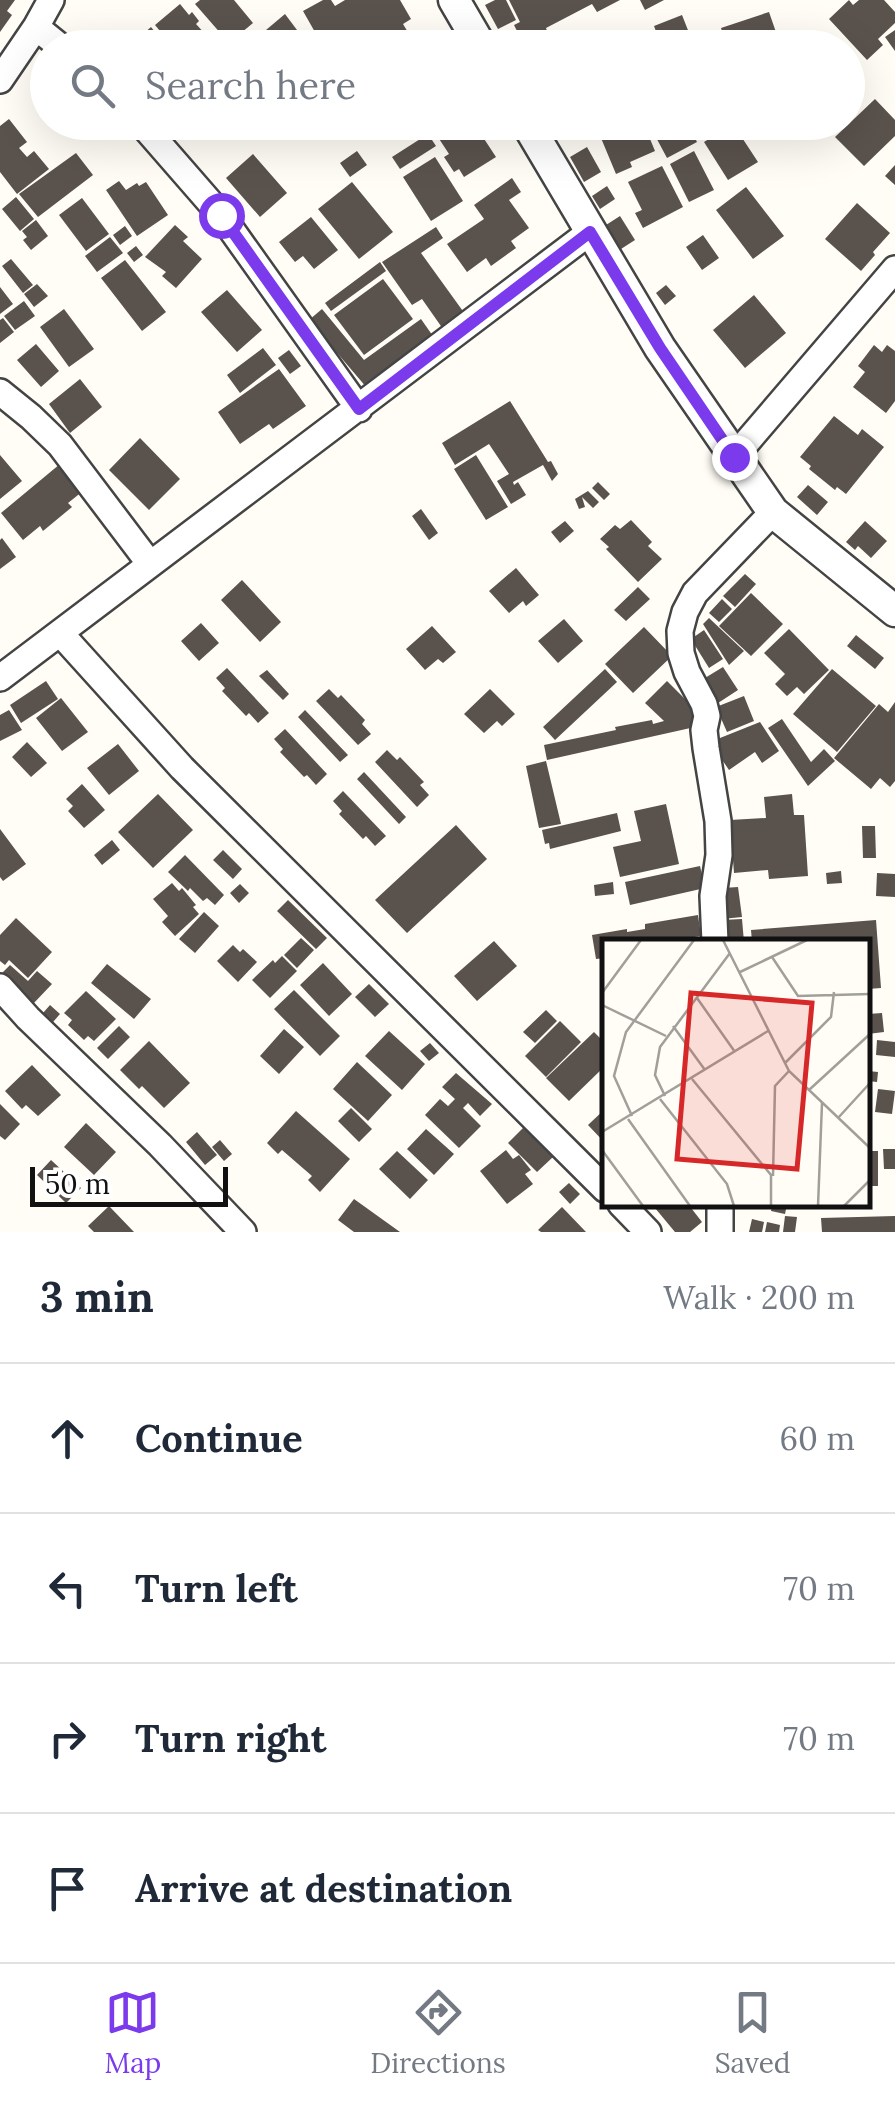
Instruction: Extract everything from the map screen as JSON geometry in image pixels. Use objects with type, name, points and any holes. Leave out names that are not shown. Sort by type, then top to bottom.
[{"type":"street","points":[[33,30],[51,0]]},
{"type":"street","points":[[454,0],[472,30]]},
{"type":"street","points":[[36,26],[41,30]]},
{"type":"street","points":[[0,80],[30,35]]},
{"type":"street","points":[[156,140],[221,215],[359,409]]},
{"type":"street","points":[[536,140],[660,348],[773,512],[895,611]]},
{"type":"street","points":[[0,678],[590,232]]},
{"type":"street","points":[[734,457],[895,269]]},
{"type":"street","points":[[0,392],[60,446],[150,564]]},
{"type":"street","points":[[715,939],[713,896],[719,838],[704,730],[707,716],[686,672],[680,631],[695,593],[773,512]]},
{"type":"street","points":[[60,632],[227,814],[602,1186]]},
{"type":"street","points":[[0,987],[243,1232]]},
{"type":"street","points":[[623,1207],[648,1232]]},
{"type":"building","points":[[0,0],[15,0],[7,11],[12,15],[0,32]]},
{"type":"building","points":[[200,0],[234,0],[253,23],[245,30],[218,30],[195,4]]},
{"type":"building","points":[[323,0],[331,0],[335,6],[345,0],[400,0],[411,19],[403,24],[407,30],[314,30],[303,11]]},
{"type":"building","points":[[506,0],[516,20],[498,29],[485,5]]},
{"type":"building","points":[[509,0],[620,0],[597,12],[592,4],[547,30],[516,30],[514,25],[520,22]]},
{"type":"building","points":[[640,0],[664,0],[645,10]]},
{"type":"building","points":[[849,0],[853,5],[859,0],[884,0],[895,12],[895,23],[878,39],[883,45],[867,60],[865,30],[839,30],[829,19]]},
{"type":"building","points":[[180,4],[189,15],[192,12],[201,30],[159,30],[155,25]]},
{"type":"building","points":[[769,12],[775,30],[722,30]]},
{"type":"building","points":[[285,14],[297,30],[266,30]]},
{"type":"building","points":[[682,15],[688,30],[655,30],[654,26]]},
{"type":"building","points":[[895,30],[895,51],[885,37]]},
{"type":"building","points":[[875,99],[895,120],[895,136],[864,166],[838,140],[865,140],[865,108]]},
{"type":"building","points":[[9,119],[27,142],[19,148],[27,157],[34,151],[49,169],[17,194],[0,172],[0,126]]},
{"type":"building","points":[[419,140],[432,140],[436,146],[400,169],[392,157]]},
{"type":"building","points":[[440,140],[485,140],[496,157],[464,177],[459,169],[454,172],[444,157],[449,154]]},
{"type":"building","points":[[602,140],[650,140],[655,151],[630,162],[632,167],[616,174]]},
{"type":"building","points":[[657,140],[696,140],[697,142],[667,158]]},
{"type":"building","points":[[744,140],[758,162],[728,180],[704,142]]},
{"type":"building","points":[[587,147],[601,172],[584,182],[570,157]]},
{"type":"building","points":[[357,151],[367,165],[350,177],[340,163]]},
{"type":"building","points":[[694,151],[714,190],[689,202],[670,164]]},
{"type":"building","points":[[76,153],[93,175],[38,217],[19,194]]},
{"type":"building","points":[[253,154],[287,193],[260,217],[226,178]]},
{"type":"building","points":[[435,157],[463,201],[431,221],[403,177]]},
{"type":"building","points":[[895,165],[895,185],[885,176]]},
{"type":"building","points":[[662,166],[683,207],[643,228],[635,213],[642,210],[628,182]]},
{"type":"building","points":[[512,178],[521,192],[509,200],[529,228],[511,241],[516,248],[491,266],[486,258],[467,272],[447,244],[484,219],[474,205]]},
{"type":"building","points":[[119,181],[126,190],[146,182],[168,215],[137,236],[106,190]]},
{"type":"building","points":[[352,182],[393,232],[359,259],[318,209]]},
{"type":"building","points":[[607,186],[615,199],[600,209],[592,196]]},
{"type":"building","points":[[746,187],[784,236],[753,259],[716,210]]},
{"type":"building","points":[[16,197],[34,219],[20,231],[2,209]]},
{"type":"building","points":[[82,198],[109,234],[86,251],[59,215]]},
{"type":"building","points":[[857,203],[890,233],[861,271],[825,239]]},
{"type":"building","points":[[620,216],[635,240],[621,249],[606,225]]},
{"type":"building","points":[[311,217],[338,250],[314,269],[303,256],[295,262],[279,242]]},
{"type":"building","points":[[36,220],[48,236],[31,250],[22,231]]},
{"type":"building","points":[[175,225],[188,237],[183,241],[202,259],[176,288],[162,276],[166,272],[145,257]]},
{"type":"building","points":[[125,226],[132,236],[120,245],[113,235]]},
{"type":"building","points":[[436,227],[443,238],[421,253],[465,314],[443,329],[422,299],[412,305],[382,262]]},
{"type":"building","points":[[703,235],[719,258],[702,270],[686,247]]},
{"type":"building","points":[[110,237],[123,253],[97,272],[85,256]]},
{"type":"building","points":[[136,246],[143,255],[134,262],[127,253]]},
{"type":"building","points":[[11,259],[33,285],[23,293],[2,266]]},
{"type":"building","points":[[125,260],[166,312],[142,331],[101,278]]},
{"type":"building","points":[[380,262],[386,271],[331,311],[325,303]]},
{"type":"building","points":[[383,279],[413,319],[364,355],[334,315]]},
{"type":"building","points":[[37,284],[48,296],[34,307],[24,294]]},
{"type":"building","points":[[666,285],[676,296],[665,305],[656,293]]},
{"type":"building","points":[[0,287],[13,304],[0,314]]},
{"type":"building","points":[[227,290],[262,330],[237,352],[201,312]]},
{"type":"building","points":[[754,295],[786,333],[745,368],[713,330]]},
{"type":"building","points":[[24,301],[35,316],[15,330],[4,316]]},
{"type":"building","points":[[64,309],[94,349],[69,367],[40,327]]},
{"type":"building","points":[[322,309],[364,360],[421,319],[435,339],[367,388],[309,320]]},
{"type":"building","points":[[3,318],[14,332],[0,343],[0,320]]},
{"type":"building","points":[[36,344],[59,371],[41,387],[17,360]]},
{"type":"building","points":[[874,345],[882,352],[887,345],[895,351],[895,401],[886,413],[853,387],[865,372],[858,366]]},
{"type":"building","points":[[263,348],[276,365],[240,393],[227,375]]},
{"type":"building","points":[[289,350],[301,366],[290,374],[278,358]]},
{"type":"building","points":[[279,369],[306,406],[273,429],[269,424],[240,444],[218,412]]},
{"type":"building","points":[[80,379],[102,407],[70,433],[49,404]]},
{"type":"building","points":[[510,401],[558,474],[552,481],[543,465],[513,482],[518,482],[526,495],[511,504],[497,481],[509,474],[489,444],[455,465],[442,443]]},
{"type":"building","points":[[834,416],[858,435],[862,429],[884,447],[846,494],[837,487],[835,490],[800,457]]},
{"type":"building","points":[[140,438],[180,479],[149,510],[109,470]]},
{"type":"building","points":[[0,455],[22,481],[0,499]]},
{"type":"building","points":[[476,455],[508,507],[486,520],[454,469]]},
{"type":"building","points":[[60,464],[83,491],[68,503],[72,507],[43,531],[40,526],[23,540],[1,513]]},
{"type":"building","points":[[598,482],[610,494],[604,500],[592,488]]},
{"type":"building","points":[[808,485],[828,502],[817,515],[797,497]]},
{"type":"building","points":[[588,491],[599,502],[593,508],[582,497],[585,507],[579,509],[575,499]]},
{"type":"building","points":[[421,509],[438,533],[429,540],[412,516]]},
{"type":"building","points":[[631,520],[662,559],[638,582],[600,539],[615,525],[620,529]]},
{"type":"building","points":[[565,521],[574,531],[560,543],[551,532]]},
{"type":"building","points":[[865,521],[887,541],[871,558],[858,546],[855,550],[846,542]]},
{"type":"building","points":[[0,540],[16,557],[0,569]]},
{"type":"building","points":[[516,568],[539,595],[526,606],[523,601],[509,613],[489,591]]},
{"type":"building","points":[[745,574],[756,584],[735,607],[723,596]]},
{"type":"building","points":[[242,580],[281,622],[260,642],[221,600]]},
{"type":"building","points":[[638,587],[650,599],[626,621],[614,610]]},
{"type":"building","points":[[751,593],[783,624],[751,656],[719,626]]},
{"type":"building","points":[[722,599],[732,609],[719,622],[709,613]]},
{"type":"building","points":[[709,618],[744,651],[729,665],[703,624]]},
{"type":"building","points":[[564,619],[583,641],[558,663],[538,641]]},
{"type":"building","points":[[201,623],[219,643],[199,661],[181,641]]},
{"type":"building","points":[[432,626],[456,652],[425,670],[406,649]]},
{"type":"building","points":[[644,627],[672,656],[633,693],[605,664]]},
{"type":"building","points":[[789,629],[829,670],[804,694],[797,687],[787,696],[775,684],[785,674],[764,653]]},
{"type":"building","points":[[704,630],[723,659],[709,668],[691,639]]},
{"type":"building","points":[[856,635],[884,658],[875,669],[847,646]]},
{"type":"building","points":[[723,667],[738,690],[715,705],[700,681]]},
{"type":"building","points":[[227,668],[269,713],[258,723],[222,691],[225,688],[216,678]]},
{"type":"building","points":[[605,669],[617,682],[555,740],[543,727]]},
{"type":"building","points":[[832,669],[876,706],[837,752],[793,714]]},
{"type":"building","points":[[267,670],[289,694],[283,700],[259,676]]},
{"type":"building","points":[[46,681],[58,699],[21,723],[10,705]]},
{"type":"building","points":[[667,681],[691,705],[695,727],[547,760],[544,745],[616,730],[615,727],[664,721],[645,703]]},
{"type":"building","points":[[329,689],[338,698],[341,695],[365,720],[362,724],[371,734],[358,745],[316,701]]},
{"type":"building","points":[[490,689],[515,714],[502,726],[497,721],[484,733],[464,714]]},
{"type":"building","points":[[744,696],[754,721],[727,732],[716,707]]},
{"type":"building","points":[[61,698],[88,732],[62,751],[36,718]]},
{"type":"building","points":[[895,702],[895,781],[890,787],[880,778],[871,789],[834,758],[879,704],[888,712]]},
{"type":"building","points":[[9,710],[22,730],[0,741],[0,715]]},
{"type":"building","points":[[305,710],[348,755],[340,762],[298,717]]},
{"type":"building","points":[[782,719],[811,762],[824,749],[835,761],[808,786],[768,728]]},
{"type":"building","points":[[760,722],[779,751],[762,763],[755,752],[729,770],[710,742]]},
{"type":"building","points":[[285,729],[327,774],[316,785],[280,752],[283,749],[274,739]]},
{"type":"building","points":[[27,742],[47,763],[31,777],[12,757]]},
{"type":"building","points":[[118,744],[139,771],[109,795],[87,768]]},
{"type":"building","points":[[387,750],[397,760],[400,757],[424,782],[420,785],[429,795],[417,807],[375,762]]},
{"type":"building","points":[[546,761],[561,824],[539,828],[526,766]]},
{"type":"building","points":[[364,772],[406,817],[399,824],[357,779]]},
{"type":"building","points":[[82,784],[105,810],[84,828],[68,811],[73,806],[66,799]]},
{"type":"building","points":[[343,791],[386,836],[375,846],[339,814],[342,811],[333,801]]},
{"type":"building","points":[[158,794],[193,830],[153,868],[118,832]]},
{"type":"building","points":[[792,794],[794,815],[804,815],[808,876],[769,879],[768,870],[734,873],[730,820],[766,818],[764,797]]},
{"type":"building","points":[[666,804],[679,864],[620,877],[613,847],[641,841],[634,811]]},
{"type":"building","points":[[617,813],[621,831],[550,849],[549,843],[545,844],[542,830]]},
{"type":"building","points":[[456,825],[487,859],[407,933],[375,900]]},
{"type":"building","points":[[862,826],[875,826],[876,858],[863,858]]},
{"type":"building","points":[[0,829],[26,864],[3,881],[0,877]]},
{"type":"building","points":[[112,840],[120,850],[102,865],[94,855]]},
{"type":"building","points":[[223,850],[242,869],[233,879],[213,860]]},
{"type":"building","points":[[185,855],[224,895],[215,905],[207,898],[203,901],[190,888],[188,891],[168,872]]},
{"type":"building","points":[[700,866],[705,888],[630,905],[625,882]]},
{"type":"building","points":[[841,871],[842,883],[827,884],[826,873]]},
{"type":"building","points":[[877,873],[895,874],[895,897],[876,896]]},
{"type":"building","points":[[613,882],[614,894],[595,896],[594,885]]},
{"type":"building","points":[[172,883],[179,891],[182,888],[199,914],[175,936],[162,922],[168,916],[153,899]]},
{"type":"building","points":[[240,884],[249,893],[239,903],[230,893]]},
{"type":"building","points":[[738,887],[742,917],[722,919],[723,888]]},
{"type":"building","points":[[288,900],[327,938],[316,949],[277,911]]},
{"type":"building","points":[[204,912],[219,926],[195,953],[179,939]]},
{"type":"building","points":[[698,915],[701,936],[602,939],[602,958],[596,959],[592,935],[645,929],[645,924]]},
{"type":"building","points":[[16,918],[52,952],[28,978],[9,960],[5,965],[0,961],[0,935]]},
{"type":"building","points":[[742,919],[744,939],[723,939],[722,920]]},
{"type":"building","points":[[876,920],[881,988],[870,989],[870,939],[752,939],[751,930]]},
{"type":"building","points":[[301,938],[314,950],[297,968],[284,955]]},
{"type":"building","points":[[494,941],[517,966],[477,1001],[454,976]]},
{"type":"building","points":[[233,945],[257,962],[238,982],[217,961]]},
{"type":"building","points":[[282,956],[297,971],[270,998],[252,980]]},
{"type":"building","points":[[323,963],[352,994],[329,1016],[300,985]]},
{"type":"building","points":[[107,964],[151,999],[134,1019],[91,983]]},
{"type":"building","points":[[10,965],[28,981],[37,971],[52,984],[33,1004],[0,975]]},
{"type":"building","points":[[369,984],[389,1004],[375,1017],[355,997]]},
{"type":"building","points":[[294,990],[340,1036],[320,1056],[274,1009]]},
{"type":"building","points":[[86,991],[116,1019],[94,1041],[88,1036],[84,1040],[68,1025],[72,1020],[64,1013]]},
{"type":"building","points":[[50,1005],[60,1014],[53,1022],[43,1013]]},
{"type":"building","points":[[546,1010],[557,1021],[535,1043],[523,1032]]},
{"type":"building","points":[[882,1013],[884,1032],[870,1034],[870,1014]]},
{"type":"building","points":[[560,1021],[581,1042],[546,1077],[525,1056]]},
{"type":"building","points":[[119,1026],[130,1037],[108,1059],[97,1048]]},
{"type":"building","points":[[284,1029],[304,1047],[279,1074],[260,1056]]},
{"type":"building","points":[[389,1031],[425,1064],[402,1090],[365,1056]]},
{"type":"building","points":[[594,1032],[602,1040],[602,1069],[569,1101],[546,1078]]},
{"type":"building","points":[[877,1040],[895,1042],[895,1057],[876,1055]]},
{"type":"building","points":[[149,1041],[190,1083],[164,1108],[120,1070]]},
{"type":"building","points":[[430,1043],[439,1053],[429,1061],[420,1051]]},
{"type":"building","points":[[357,1062],[392,1095],[368,1121],[333,1089]]},
{"type":"building","points":[[32,1065],[61,1095],[38,1116],[26,1105],[22,1109],[5,1091]]},
{"type":"building","points":[[870,1071],[878,1072],[877,1082],[870,1081]]},
{"type":"building","points":[[456,1073],[492,1104],[480,1116],[468,1103],[463,1108],[481,1126],[459,1148],[425,1115],[440,1099],[448,1106],[455,1099],[442,1087]]},
{"type":"building","points":[[878,1089],[895,1091],[892,1114],[875,1112]]},
{"type":"building","points":[[0,1104],[20,1124],[5,1140],[0,1136]]},
{"type":"building","points":[[351,1108],[372,1129],[359,1142],[338,1121]]},
{"type":"building","points":[[296,1111],[350,1159],[320,1192],[308,1180],[312,1176],[282,1150],[278,1154],[267,1143]]},
{"type":"building","points":[[602,1112],[602,1140],[588,1125]]},
{"type":"building","points":[[86,1123],[116,1152],[94,1175],[64,1147]]},
{"type":"building","points":[[524,1127],[553,1157],[537,1172],[508,1143]]},
{"type":"building","points":[[426,1129],[454,1154],[434,1175],[407,1149]]},
{"type":"building","points":[[197,1132],[217,1155],[205,1165],[186,1142]]},
{"type":"building","points":[[220,1140],[232,1154],[224,1161],[212,1147]]},
{"type":"building","points":[[883,1149],[895,1149],[895,1169],[884,1169]]},
{"type":"building","points":[[506,1150],[513,1159],[519,1155],[531,1170],[525,1174],[533,1184],[507,1204],[480,1171]]},
{"type":"building","points":[[397,1151],[428,1180],[410,1199],[379,1169]]},
{"type":"building","points":[[870,1151],[878,1151],[878,1186],[870,1186]]},
{"type":"building","points":[[51,1160],[64,1172],[60,1176],[67,1174],[81,1188],[66,1203],[37,1175]]},
{"type":"building","points":[[569,1183],[580,1194],[570,1204],[559,1192]]},
{"type":"building","points":[[354,1199],[400,1232],[354,1232],[338,1220]]},
{"type":"building","points":[[109,1206],[134,1232],[94,1232],[88,1226]]},
{"type":"building","points":[[562,1207],[586,1232],[538,1230]]},
{"type":"building","points":[[690,1207],[702,1222],[690,1232],[675,1232],[655,1208]]},
{"type":"building","points":[[772,1207],[786,1207],[785,1214],[771,1211]]},
{"type":"building","points":[[785,1216],[797,1217],[795,1232],[783,1232]]},
{"type":"building","points":[[895,1216],[895,1232],[822,1232],[821,1218]]},
{"type":"building","points":[[752,1219],[764,1222],[762,1232],[749,1232]]},
{"type":"building","points":[[767,1222],[780,1225],[779,1232],[765,1232]]},
{"type":"route","points":[[221,215],[359,409],[590,232],[660,348],[734,457]]}]
